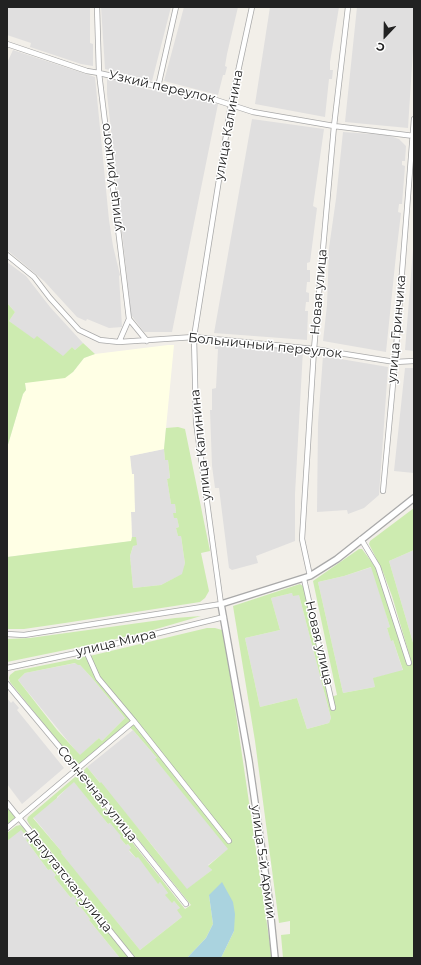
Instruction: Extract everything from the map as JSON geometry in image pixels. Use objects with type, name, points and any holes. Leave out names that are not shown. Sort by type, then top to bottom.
[{"type":"street","name":"улица Урицкого","points":[[97,7],[99,73],[129,318]]},
{"type":"street","points":[[158,87],[176,7]]},
{"type":"street","name":"улица Калинина","points":[[250,766],[221,604],[196,422],[194,337],[231,104],[252,7]]},
{"type":"street","name":"Новая улица","points":[[310,576],[302,539],[314,349],[334,126],[348,7]]},
{"type":"street","name":"Узкий переулок","points":[[8,44],[87,71],[216,100],[253,112],[334,126],[413,136]]},
{"type":"street","points":[[7,50],[8,44]]},
{"type":"street","name":"улица Гринчика","points":[[383,491],[395,362],[414,119]]},
{"type":"street","name":"Больничный переулок","points":[[7,255],[34,277],[50,298],[79,330],[100,340],[119,342],[194,337],[314,349],[395,362],[414,362]]},
{"type":"street","points":[[119,342],[129,318],[147,341]]},
{"type":"street","points":[[7,634],[24,635],[221,604],[310,576],[337,559],[414,498]]},
{"type":"street","points":[[361,539],[378,567],[409,663]]},
{"type":"street","name":"Новая улица","points":[[304,578],[333,708]]},
{"type":"street","name":"улица Мира","points":[[7,668],[86,651],[224,617]]},
{"type":"street","points":[[86,651],[98,678],[229,841]]},
{"type":"street","name":"Солнечная улица","points":[[7,684],[78,769],[186,904]]},
{"type":"street","points":[[7,828],[134,721]]},
{"type":"street","name":"улица 5-й Армии","points":[[250,766],[269,899],[275,958]]},
{"type":"street","name":"Депутатская улица","points":[[7,803],[132,958]]},
{"type":"shaded area","points":[[7,7],[90,7],[90,43],[93,44],[93,66],[81,64],[30,47],[31,43],[7,35]]},
{"type":"shaded area","points":[[101,7],[171,7],[152,81],[105,69]]},
{"type":"shaded area","points":[[184,7],[238,7],[227,54],[225,66],[227,67],[225,75],[223,75],[218,95],[164,81]]},
{"type":"shaded area","points":[[270,7],[339,7],[330,62],[330,70],[333,70],[332,79],[329,79],[325,117],[255,104]]},
{"type":"shaded area","points":[[357,7],[414,7],[414,34],[408,128],[345,122]]},
{"type":"shaded area","points":[[13,50],[95,77],[109,220],[120,275],[122,327],[109,328],[87,319],[86,321],[77,317],[44,281],[7,250],[7,63]]},
{"type":"shaded area","points":[[107,79],[118,80],[146,87],[146,89],[158,90],[158,92],[176,94],[218,104],[172,332],[144,332],[131,315],[107,94]]},
{"type":"shaded area","points":[[252,119],[324,129],[313,206],[317,208],[310,262],[307,263],[307,270],[310,270],[310,282],[307,282],[306,292],[309,293],[309,302],[306,302],[305,311],[308,311],[307,340],[214,333]]},
{"type":"shaded area","points":[[343,132],[387,135],[399,139],[406,146],[405,161],[402,161],[402,165],[405,166],[402,204],[399,204],[398,212],[401,213],[386,352],[323,341],[327,305],[329,248]]},
{"type":"shaded area","points":[[414,237],[414,351],[405,350]]},
{"type":"shaded area","points":[[7,262],[26,276],[50,307],[83,343],[75,350],[72,347],[63,357],[37,337],[34,340],[9,321],[15,312],[7,303]]},
{"type":"shaded area","points":[[215,342],[303,350],[295,494],[295,541],[256,556],[258,563],[232,570],[229,568],[219,488],[215,488],[212,466],[210,410],[212,410],[212,389],[216,388],[218,349],[215,349]]},
{"type":"shaded area","points":[[174,345],[164,449],[130,456],[132,474],[134,474],[135,512],[131,512],[132,541],[7,557],[7,448],[23,394],[26,390],[25,383],[73,372],[84,358],[95,354]]},
{"type":"shaded area","points":[[323,356],[388,367],[379,495],[364,508],[348,514],[347,510],[317,512],[318,423]]},
{"type":"shaded area","points":[[405,368],[414,368],[414,473],[394,471]]},
{"type":"shaded area","points":[[164,449],[165,460],[168,460],[170,478],[167,479],[171,504],[175,504],[176,513],[173,513],[177,517],[179,527],[176,528],[178,536],[181,536],[185,563],[183,574],[161,585],[133,588],[130,556],[136,537],[132,537],[131,512],[135,512],[130,456]]},
{"type":"shaded area","points":[[414,550],[414,646],[389,561]]},
{"type":"shaded area","points":[[372,567],[390,627],[387,628],[391,640],[393,640],[403,671],[374,678],[375,687],[343,693],[318,582]]},
{"type":"shaded area","points":[[292,593],[299,595],[331,718],[329,723],[307,729],[297,698],[260,707],[245,638],[280,630],[271,598]]},
{"type":"shaded area","points":[[76,663],[80,665],[92,678],[125,718],[102,741],[99,738],[80,756],[18,680],[25,673]]},
{"type":"shaded area","points":[[7,698],[11,703],[13,701],[19,708],[17,710],[64,768],[22,804],[7,784]]},
{"type":"shaded area","points":[[133,730],[229,849],[208,865],[212,870],[187,890],[87,767]]},
{"type":"shaded area","points":[[74,781],[108,824],[110,823],[122,836],[120,838],[131,848],[129,851],[136,858],[138,856],[158,883],[160,882],[168,893],[166,895],[180,908],[182,917],[140,950],[60,853],[62,852],[33,817],[57,798]]},
{"type":"shaded area","points":[[20,829],[28,838],[26,840],[48,870],[51,869],[56,875],[54,877],[71,898],[73,896],[77,901],[75,903],[78,907],[80,906],[90,919],[89,920],[120,958],[7,958],[7,841]]},
{"type":"green space","points":[[7,303],[15,312],[9,321],[34,339],[37,336],[63,356],[72,347],[75,350],[83,343],[95,354],[84,358],[73,372],[65,378],[25,383],[26,390],[23,394],[7,448]]},
{"type":"green space","points":[[178,427],[185,429],[210,551],[201,553],[209,591],[205,598],[200,602],[24,629],[7,629],[7,557],[131,541],[132,537],[136,537],[137,545],[133,546],[130,556],[133,588],[161,585],[182,574],[185,563],[181,536],[178,536],[176,528],[179,527],[177,518],[174,518],[173,513],[176,513],[175,504],[171,504],[167,479],[170,478],[168,460],[165,460],[164,449],[166,428]]},
{"type":"green space","points":[[414,508],[414,550],[389,561],[414,646],[414,958],[283,958],[281,935],[290,934],[290,921],[279,923],[255,741],[233,606],[300,584],[303,586],[331,697],[337,695],[313,581],[359,549],[362,549],[377,569],[387,595],[408,665],[412,664],[392,596],[383,572],[369,544],[370,541]],"holes":[[[371,567],[390,627],[387,628],[391,641],[393,640],[403,670],[373,678],[375,687],[343,693],[318,582],[344,576]],[[292,593],[293,596],[299,595],[331,718],[329,723],[307,729],[297,698],[260,707],[245,638],[280,630],[271,598]]]},
{"type":"green space","points":[[201,616],[146,632],[7,662],[7,639],[30,638],[175,618]]},
{"type":"green space","points":[[207,628],[222,630],[224,633],[272,958],[221,958],[234,931],[209,895],[213,924],[206,938],[187,958],[135,958],[29,824],[27,820],[28,817],[75,777],[81,778],[185,909],[191,905],[83,771],[87,767],[100,783],[101,782],[187,889],[212,870],[208,866],[228,849],[155,759],[157,758],[133,730],[129,727],[78,764],[73,760],[10,682],[10,675],[15,671],[94,655]],"holes":[[[75,663],[80,665],[92,678],[125,718],[102,741],[99,738],[80,755],[57,730],[18,680],[25,673]],[[74,782],[108,824],[110,823],[121,836],[120,838],[126,845],[128,844],[131,848],[129,850],[136,858],[138,857],[158,884],[160,882],[168,893],[165,895],[172,903],[174,901],[180,908],[177,910],[182,917],[140,950],[33,818]]]},
{"type":"green space","points":[[7,807],[16,818],[7,825]]},
{"type":"green space","points":[[20,825],[129,958],[120,958],[89,920],[90,919],[80,906],[78,907],[75,903],[77,901],[73,896],[71,898],[54,877],[56,875],[51,869],[48,870],[26,840],[28,838],[21,830],[7,841],[7,833],[16,826]]},
{"type":"water","points":[[222,882],[233,902],[235,914],[234,931],[221,958],[187,958],[206,938],[213,924],[209,895]]}]
